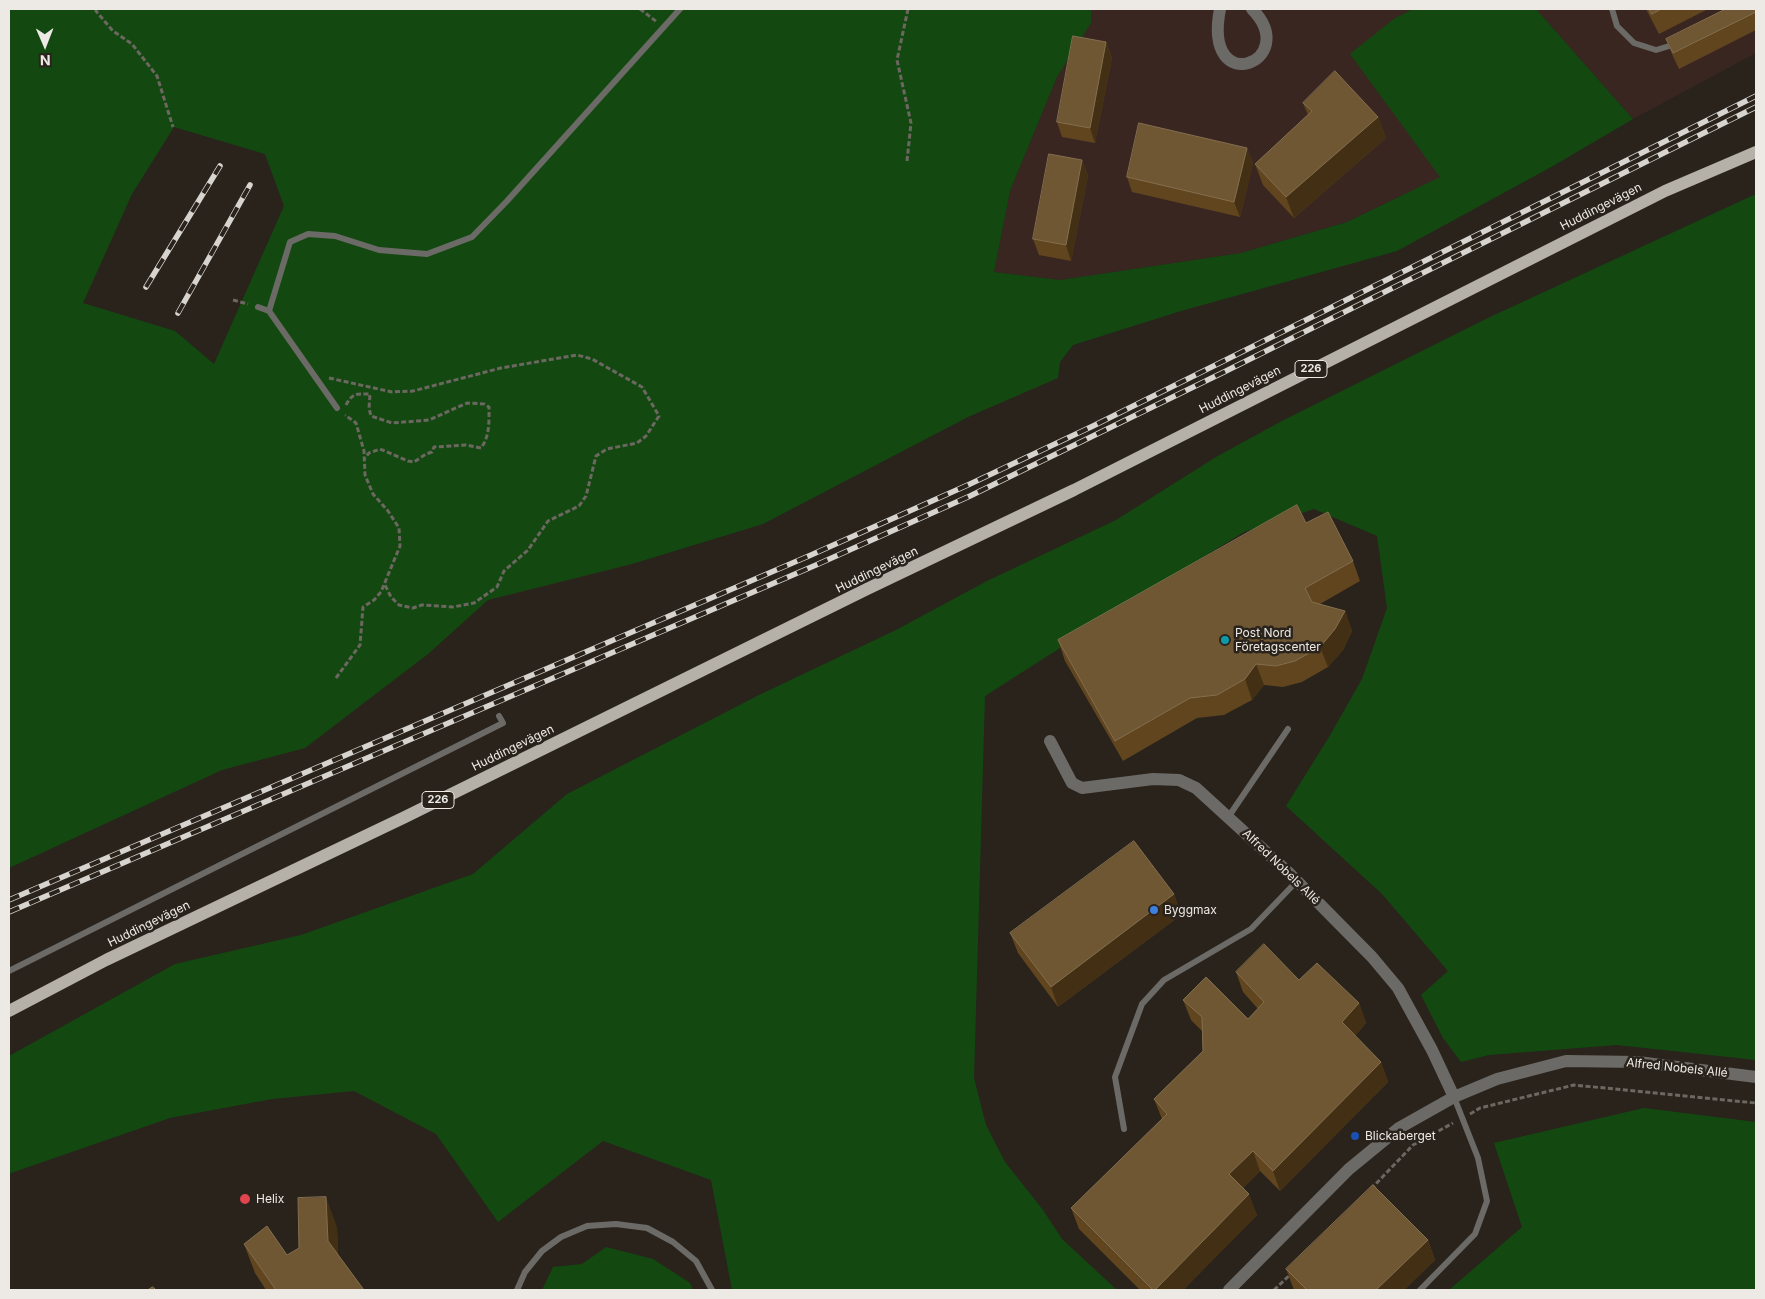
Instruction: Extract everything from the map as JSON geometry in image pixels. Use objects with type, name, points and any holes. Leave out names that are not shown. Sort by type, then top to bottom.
[{"type":"main road","name":"Huddingevägen","points":[[9,1011],[106,960],[396,821],[867,589],[1074,490],[1665,191],[1756,152]]},
{"type":"street","points":[[1220,9],[1217,24],[1218,43],[1226,57],[1244,65],[1255,61],[1262,54],[1266,42],[1265,26],[1252,9]]},
{"type":"street","name":"Alfred Nobels Allé","points":[[1050,741],[1072,783],[1082,788],[1153,779],[1179,780],[1196,788],[1229,816],[1372,957],[1398,988],[1432,1050],[1454,1097]]},
{"type":"street","name":"Alfred Nobels Allé","points":[[1229,1290],[1349,1169],[1399,1128],[1454,1097],[1497,1079],[1566,1062],[1638,1062],[1756,1077]]},
{"type":"lane","points":[[268,311],[290,242],[308,234],[336,236],[379,250],[427,254],[472,237],[507,202],[680,9]]},
{"type":"lane","points":[[1612,9],[1617,26],[1634,43],[1656,50],[1687,40]]},
{"type":"lane","points":[[258,307],[268,311],[340,410]]},
{"type":"lane","points":[[9,971],[503,723],[499,716]]},
{"type":"lane","points":[[1229,816],[1288,729]]},
{"type":"lane","points":[[1124,1129],[1115,1077],[1142,1004],[1164,980],[1251,929],[1297,881]]},
{"type":"lane","points":[[1420,1290],[1475,1234],[1487,1201],[1478,1158],[1454,1097]]},
{"type":"lane","points":[[517,1290],[525,1272],[542,1251],[561,1237],[587,1226],[616,1224],[646,1228],[673,1242],[696,1261],[712,1290]]},
{"type":"path","points":[[96,9],[113,31],[132,44],[157,76],[174,127]]},
{"type":"path","points":[[640,9],[663,27]]},
{"type":"path","points":[[907,161],[912,123],[897,60],[908,9]]},
{"type":"path","points":[[233,300],[258,307]]},
{"type":"path","points":[[314,375],[392,392],[413,392],[501,368],[577,356],[592,359],[642,387],[659,416],[646,436],[637,443],[607,448],[596,456],[586,496],[579,506],[548,521],[528,550],[504,571],[497,587],[474,603],[453,607],[422,605],[413,608],[406,607],[399,605],[391,597],[384,583]]},
{"type":"path","points":[[336,678],[360,645],[363,608],[381,592],[400,546],[399,528],[388,511],[373,494],[365,475],[364,459],[364,451],[356,423],[340,410],[350,396],[356,394],[370,394],[368,408],[371,416],[392,423],[429,420],[467,403],[484,404],[489,407],[489,428],[485,444],[481,448],[466,445],[434,447],[432,452],[414,462],[408,462],[380,449],[368,453],[364,459]]},
{"type":"path","points":[[1367,1193],[1413,1145],[1480,1108],[1574,1085],[1756,1103]]},
{"type":"path","points":[[1274,1290],[1295,1270]]},
{"type":"shaded area","points":[[1091,9],[1413,9],[1395,18],[1351,55],[1441,177],[1347,222],[1241,253],[1060,280],[994,272],[1010,191],[1057,77],[1091,23]]},
{"type":"shaded area","points":[[1536,9],[1756,9],[1756,53],[1633,119]]},
{"type":"green space","points":[[9,9],[1091,9],[1091,23],[1057,77],[1010,191],[994,272],[1060,280],[1241,253],[1347,222],[1440,177],[1350,54],[1395,18],[1413,9],[1536,9],[1633,119],[1553,166],[1397,251],[1181,311],[1073,345],[1060,362],[1058,378],[968,417],[763,524],[632,564],[488,600],[428,654],[305,748],[222,770],[9,868]],"holes":[[[174,127],[265,154],[284,206],[214,364],[175,331],[83,303],[132,194]]]},
{"type":"green space","points":[[1756,194],[1756,1060],[1617,1045],[1489,1055],[1461,1062],[1443,1038],[1421,995],[1448,971],[1382,894],[1286,806],[1362,679],[1387,608],[1377,536],[1314,509],[1244,532],[985,696],[974,1078],[986,1125],[1005,1162],[1043,1210],[1062,1239],[1117,1290],[732,1290],[711,1180],[603,1141],[498,1222],[436,1134],[354,1091],[272,1099],[170,1118],[9,1175],[9,1056],[175,964],[301,935],[473,874],[567,794],[759,695],[896,630],[987,581],[1116,520],[1216,457],[1280,422],[1490,317]]},
{"type":"green space","points":[[1644,1108],[1756,1122],[1756,1290],[1449,1290],[1522,1227],[1494,1143]]},
{"type":"green space","points":[[606,1247],[653,1259],[690,1283],[693,1290],[542,1290],[553,1267],[582,1264]]},
{"type":"building","points":[[1649,9],[1661,9],[1652,14]]},
{"type":"building","points":[[1726,9],[1756,9],[1756,12],[1673,53],[1666,39]]},
{"type":"building","points":[[1073,36],[1106,42],[1090,128],[1057,122]]},
{"type":"building","points":[[1335,71],[1378,117],[1286,197],[1255,164],[1312,111],[1303,103]]},
{"type":"building","points":[[1139,123],[1247,148],[1234,202],[1127,177]]},
{"type":"building","points":[[1049,154],[1082,160],[1066,245],[1033,239]]},
{"type":"building","name":"Post Nord Företagscenter","points":[[1297,505],[1306,523],[1328,512],[1353,561],[1305,588],[1312,602],[1345,611],[1335,629],[1320,647],[1295,661],[1276,666],[1256,664],[1245,679],[1217,695],[1190,698],[1115,741],[1058,640]]},
{"type":"building","points":[[1134,841],[1174,894],[1051,987],[1010,933]]},
{"type":"building","points":[[1264,944],[1299,980],[1317,963],[1359,1003],[1342,1022],[1381,1062],[1273,1171],[1253,1151],[1229,1174],[1249,1194],[1153,1290],[1071,1208],[1167,1114],[1154,1099],[1203,1051],[1202,1017],[1183,1000],[1206,977],[1248,1019],[1264,1002],[1236,972]]},
{"type":"building","points":[[1373,1185],[1428,1240],[1376,1290],[1307,1290],[1286,1269]]},
{"type":"building","points":[[326,1197],[328,1241],[364,1290],[276,1290],[244,1244],[267,1226],[287,1255],[299,1248],[298,1198]]},
{"type":"railway","points":[[9,900],[811,555],[970,484],[1093,426],[1756,96]]},
{"type":"railway","points":[[9,912],[816,565],[970,496],[1224,372],[1756,107]]},
{"type":"railway","points":[[146,287],[220,166]]},
{"type":"railway","points":[[178,313],[250,185]]},
{"type":"place","name":"Post Nord Företagscenter","points":[[1225,640]]},
{"type":"place","name":"Byggmax","points":[[1154,910]]},
{"type":"place","name":"Blickaberget","points":[[1355,1136]]},
{"type":"place","name":"Helix","points":[[245,1199]]}]
